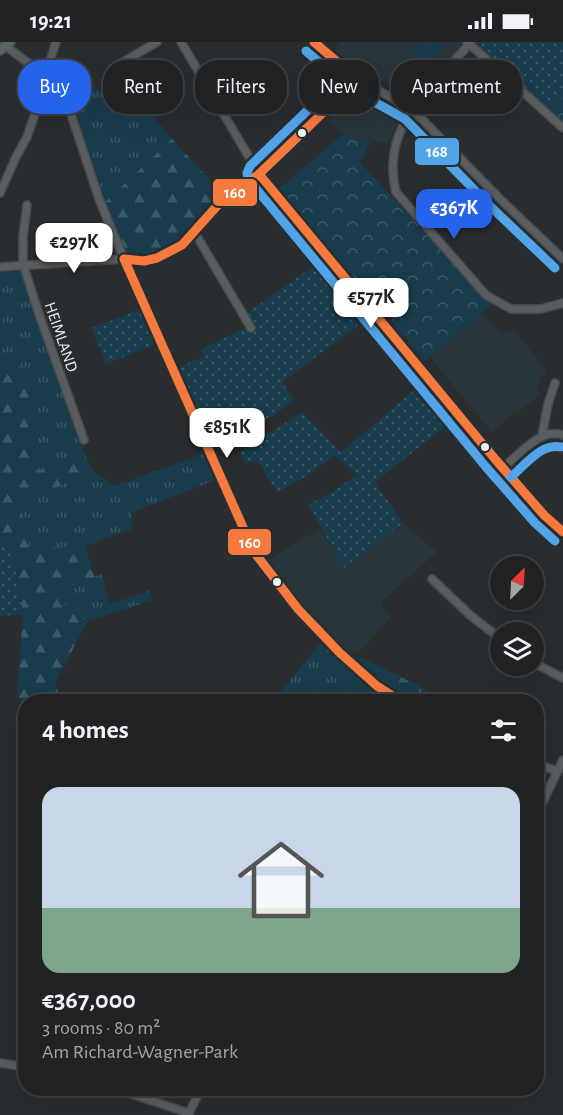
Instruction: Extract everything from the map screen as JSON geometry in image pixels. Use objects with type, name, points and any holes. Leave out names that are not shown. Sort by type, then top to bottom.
[{"type":"street","points":[[50,60],[56,42]]},
{"type":"street","points":[[126,60],[157,42]]},
{"type":"street","points":[[181,42],[259,174],[503,468],[544,515],[563,532]]},
{"type":"street","points":[[314,42],[335,60]]},
{"type":"street","points":[[454,60],[469,43],[563,128]]},
{"type":"street","points":[[3,47],[24,60]]},
{"type":"street","points":[[0,193],[27,137],[34,114]]},
{"type":"street","points":[[71,114],[99,199],[124,259],[254,552],[298,609],[340,653],[377,686],[390,694]]},
{"type":"street","points":[[0,267],[124,259],[144,261],[157,258],[182,245],[217,206],[259,174],[322,114]]},
{"type":"street","points":[[409,114],[397,135],[393,158],[396,192],[486,295],[511,309],[540,309],[563,303]]},
{"type":"street","points":[[417,114],[563,259]]},
{"type":"street","name":"HEIMLAND","points":[[27,205],[22,237],[23,264],[84,440]]},
{"type":"street","points":[[195,233],[250,328]]},
{"type":"street","points":[[542,436],[555,383]]},
{"type":"street","points":[[503,468],[542,436],[552,432],[563,435]]},
{"type":"street","points":[[432,579],[490,631]]},
{"type":"street","points":[[544,668],[563,678]]},
{"type":"street","points":[[544,799],[563,760]]},
{"type":"street","points":[[544,766],[557,771]]},
{"type":"street","points":[[0,1063],[18,1066]]},
{"type":"street","points":[[136,1096],[189,1114],[198,1096]]},
{"type":"shaded area","points":[[340,42],[461,42],[464,44],[450,60],[391,60],[391,86],[379,79],[379,60],[346,60],[333,52]]},
{"type":"shaded area","points":[[379,99],[391,106],[391,114],[403,114],[387,144],[372,140],[369,144],[342,135],[328,120],[334,114],[379,114]]},
{"type":"shaded area","points":[[482,313],[500,334],[514,330],[547,371],[542,376],[539,385],[541,387],[537,390],[540,394],[515,415],[512,413],[492,433],[430,357]]},
{"type":"shaded area","points":[[403,523],[437,552],[380,603],[391,617],[359,652],[337,648],[302,609],[266,562],[320,528],[344,567]]},
{"type":"green space","points":[[423,42],[438,42],[444,46],[432,60],[408,60]]},
{"type":"green space","points":[[563,42],[563,97],[548,110],[522,86],[522,60],[494,60],[476,43]]},
{"type":"green space","points":[[91,82],[103,94],[103,114],[151,114],[172,139],[105,202],[77,114],[91,114]]},
{"type":"green space","points":[[563,97],[563,124],[548,110]]},
{"type":"green space","points":[[342,135],[369,144],[360,163],[493,304],[425,361],[279,189]]},
{"type":"green space","points":[[172,139],[225,196],[195,233],[157,258],[124,259],[108,220],[105,202]]},
{"type":"green space","points":[[323,259],[371,316],[282,382],[294,401],[249,432],[213,451],[176,369],[204,356],[201,349],[250,326],[247,313]]},
{"type":"green space","points":[[20,269],[83,450],[37,471],[32,389],[20,366],[0,377],[0,272]]},
{"type":"green space","points":[[141,309],[156,344],[106,364],[92,328]]},
{"type":"green space","points":[[20,366],[32,389],[37,471],[83,450],[93,471],[18,504],[29,548],[85,546],[95,578],[60,589],[66,606],[87,622],[55,683],[59,694],[18,694],[17,691],[23,614],[11,545],[0,544],[0,377]]},
{"type":"green space","points":[[424,382],[455,419],[375,482],[403,523],[344,568],[308,504],[324,497],[357,475],[335,456],[303,478],[277,492],[257,460],[245,464],[240,452],[302,412],[341,452]]},
{"type":"green space","points":[[206,453],[215,480],[131,513],[133,529],[85,546],[29,548],[18,504],[93,471],[114,486]]},
{"type":"green space","points":[[0,544],[11,545],[23,614],[0,616]]},
{"type":"green space","points":[[102,574],[110,604],[149,591],[152,600],[87,622],[66,606],[60,589]]},
{"type":"green space","points":[[320,643],[353,674],[383,694],[279,694]]},
{"type":"green space","points":[[349,656],[362,658],[435,694],[397,694],[376,681]]},
{"type":"transit line","name":"160","points":[[314,42],[356,78],[355,82],[259,174],[217,206],[182,245],[157,258],[144,261],[124,259],[254,552],[298,609],[340,653],[377,686],[390,694]]},
{"type":"transit line","name":"168","points":[[306,51],[349,88],[405,119],[491,207],[555,268]]},
{"type":"transit line","name":"168","points":[[304,114],[250,166],[247,173],[248,179],[486,467],[535,523],[555,541]]},
{"type":"transit line","name":"160","points":[[259,174],[495,459],[544,515],[563,532]]},
{"type":"transit line","name":"168","points":[[511,477],[540,452],[547,448],[561,447]]}]
